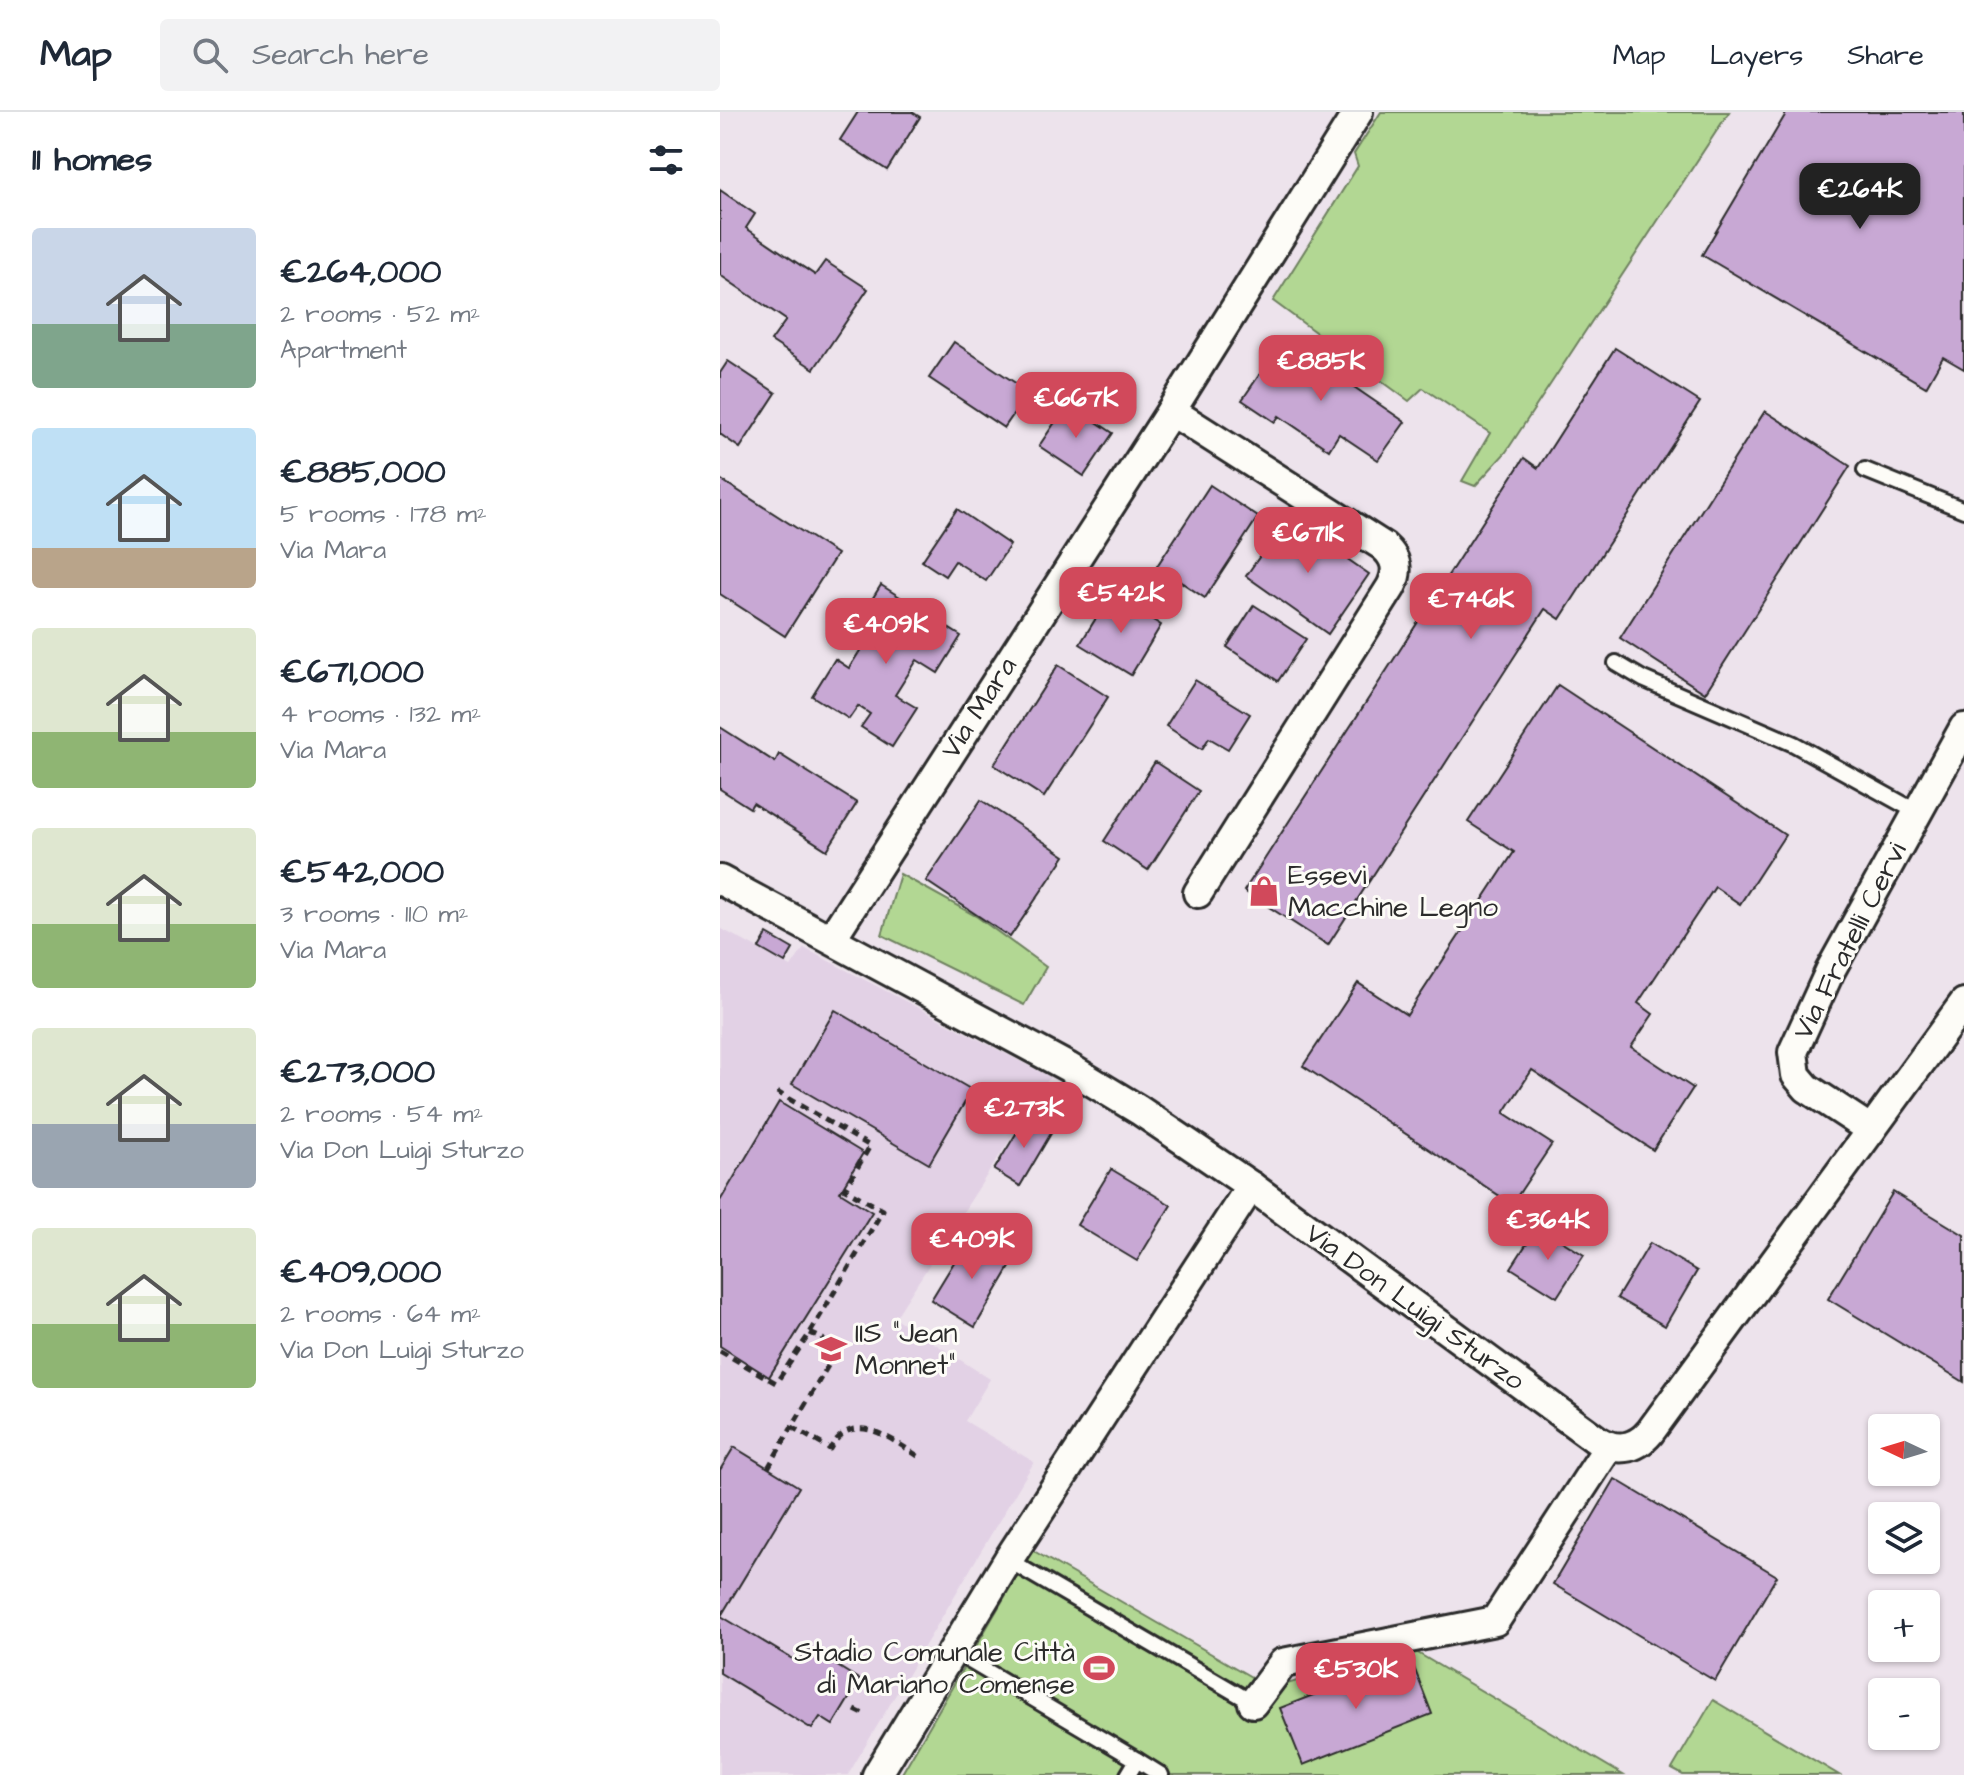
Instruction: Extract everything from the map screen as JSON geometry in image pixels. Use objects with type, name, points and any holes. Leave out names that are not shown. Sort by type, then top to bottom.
[{"type":"street","name":"Via Mara","points":[[831,939],[1171,411],[1358,112]]},
{"type":"street","points":[[1171,411],[1383,546],[1396,565],[1391,587],[1198,893]]},
{"type":"street","name":"Via Fratelli Cervi","points":[[1871,1130],[1807,1088],[1796,1075],[1793,1052],[1830,971],[1964,728]]},
{"type":"street","name":"Via Don Luigi Sturzo","points":[[720,880],[1090,1079],[1251,1186],[1609,1446]]},
{"type":"street","points":[[1253,1703],[1283,1663],[1495,1621],[1609,1446],[1630,1447],[1650,1432],[1964,1003]]},
{"type":"street","points":[[877,1775],[1008,1560],[1251,1186]]},
{"type":"lane","points":[[1865,470],[1964,510]]},
{"type":"lane","points":[[1616,663],[1655,685],[1794,744],[1917,812]]},
{"type":"lane","points":[[1008,1560],[1253,1703]]},
{"type":"lane","points":[[953,1651],[1161,1775]]},
{"type":"lane","points":[[1128,1775],[1137,1760]]},
{"type":"path","points":[[720,1351],[776,1383],[810,1333],[883,1210],[845,1189],[870,1146],[777,1092]]},
{"type":"path","points":[[768,1468],[829,1364],[823,1339],[810,1333]]},
{"type":"path","points":[[792,1427],[830,1449],[835,1439],[853,1429],[870,1428],[923,1459]]},
{"type":"path","points":[[855,1710],[865,1715]]},
{"type":"shaded area","name":"IIS \"Jean Monnet\"","points":[[720,928],[791,967],[804,948],[1050,1077],[895,1318],[990,1379],[965,1421],[1034,1462],[848,1775],[720,1775]]},
{"type":"green space","points":[[1381,112],[1729,112],[1506,452],[1475,486],[1462,481],[1490,433],[1423,388],[1409,401],[1273,301],[1358,166],[1354,154]]},
{"type":"green space","points":[[900,874],[976,916],[1046,967],[1024,1005],[882,935]]},
{"type":"green space","name":"Stadio Comunale Città di Mariano Comense","points":[[1032,1550],[1272,1689],[1406,1646],[1623,1775],[901,1775]]},
{"type":"green space","points":[[1713,1700],[1839,1775],[1683,1775],[1672,1769]]},
{"type":"building","points":[[858,112],[912,112],[920,117],[887,170],[840,140]]},
{"type":"building","points":[[1787,112],[1964,112],[1964,369],[1943,357],[1926,387],[1702,255]]},
{"type":"building","points":[[720,190],[755,214],[746,228],[815,275],[825,261],[868,289],[814,369],[771,341],[786,320],[720,275]]},
{"type":"building","points":[[1284,339],[1405,422],[1378,460],[1339,434],[1329,450],[1279,416],[1275,422],[1242,400]]},
{"type":"building","points":[[954,342],[1029,392],[1004,428],[929,378]]},
{"type":"building","points":[[1615,348],[1700,402],[1560,619],[1545,609],[1328,945],[1244,891],[1524,458],[1538,468]]},
{"type":"building","points":[[728,361],[776,393],[740,448],[720,434],[720,373]]},
{"type":"building","points":[[1068,403],[1113,433],[1084,476],[1039,446]]},
{"type":"building","points":[[1765,411],[1850,466],[1705,693],[1620,638]]},
{"type":"building","points":[[720,479],[837,554],[785,636],[720,594]]},
{"type":"building","points":[[1210,485],[1258,517],[1205,598],[1157,566]]},
{"type":"building","points":[[957,509],[1010,545],[986,581],[955,561],[945,576],[922,561]]},
{"type":"building","points":[[1287,517],[1369,574],[1328,634],[1246,576]]},
{"type":"building","points":[[881,585],[919,609],[910,623],[921,629],[929,616],[961,636],[938,673],[917,660],[895,695],[917,708],[892,747],[861,727],[870,714],[858,706],[849,719],[812,696],[835,659],[849,668],[873,630],[859,620]]},
{"type":"building","points":[[1111,594],[1161,625],[1131,675],[1080,644]]},
{"type":"building","points":[[1254,605],[1306,639],[1278,681],[1227,647]]},
{"type":"building","points":[[1058,665],[1108,697],[1044,797],[994,765]]},
{"type":"building","points":[[1195,680],[1250,714],[1228,749],[1209,738],[1202,749],[1166,726]]},
{"type":"building","points":[[1558,685],[1785,835],[1740,904],[1715,887],[1638,1003],[1653,1014],[1631,1047],[1693,1088],[1653,1150],[1532,1070],[1504,1113],[1552,1144],[1512,1204],[1303,1066],[1358,983],[1407,1015],[1514,852],[1468,822]]},
{"type":"building","points":[[720,727],[775,762],[779,754],[857,803],[827,850],[753,803],[750,808],[720,789]]},
{"type":"building","points":[[1155,762],[1199,791],[1148,870],[1104,841]]},
{"type":"building","points":[[981,800],[1065,856],[1010,937],[926,881]]},
{"type":"building","points":[[767,934],[793,949],[785,963],[759,948]]},
{"type":"building","points":[[835,1010],[972,1090],[929,1164],[792,1084]]},
{"type":"building","points":[[779,1102],[863,1153],[840,1192],[872,1212],[769,1377],[720,1346],[720,1201]]},
{"type":"building","points":[[1028,1114],[1053,1130],[1020,1186],[994,1170]]},
{"type":"building","points":[[1111,1169],[1171,1205],[1137,1261],[1077,1225]]},
{"type":"building","points":[[1893,1192],[1964,1235],[1964,1382],[1828,1299]]},
{"type":"building","points":[[1538,1226],[1584,1255],[1557,1297],[1511,1268]]},
{"type":"building","points":[[970,1236],[1013,1262],[975,1327],[931,1300]]},
{"type":"building","points":[[1650,1243],[1697,1271],[1665,1326],[1617,1298]]},
{"type":"building","points":[[734,1447],[799,1487],[721,1616],[799,1663],[808,1648],[860,1680],[833,1725],[820,1717],[812,1729],[720,1673],[720,1470]]},
{"type":"building","points":[[1615,1479],[1777,1576],[1715,1681],[1553,1584]]},
{"type":"building","points":[[1410,1657],[1432,1714],[1303,1765],[1280,1708]]},
{"type":"place","name":"Essevi Macchine Legno","points":[[1264,891]]},
{"type":"place","name":"IIS \"Jean Monnet\"","points":[[831,1349]]},
{"type":"place","name":"Stadio Comunale Città di Mariano Comense","points":[[1099,1668]]}]
